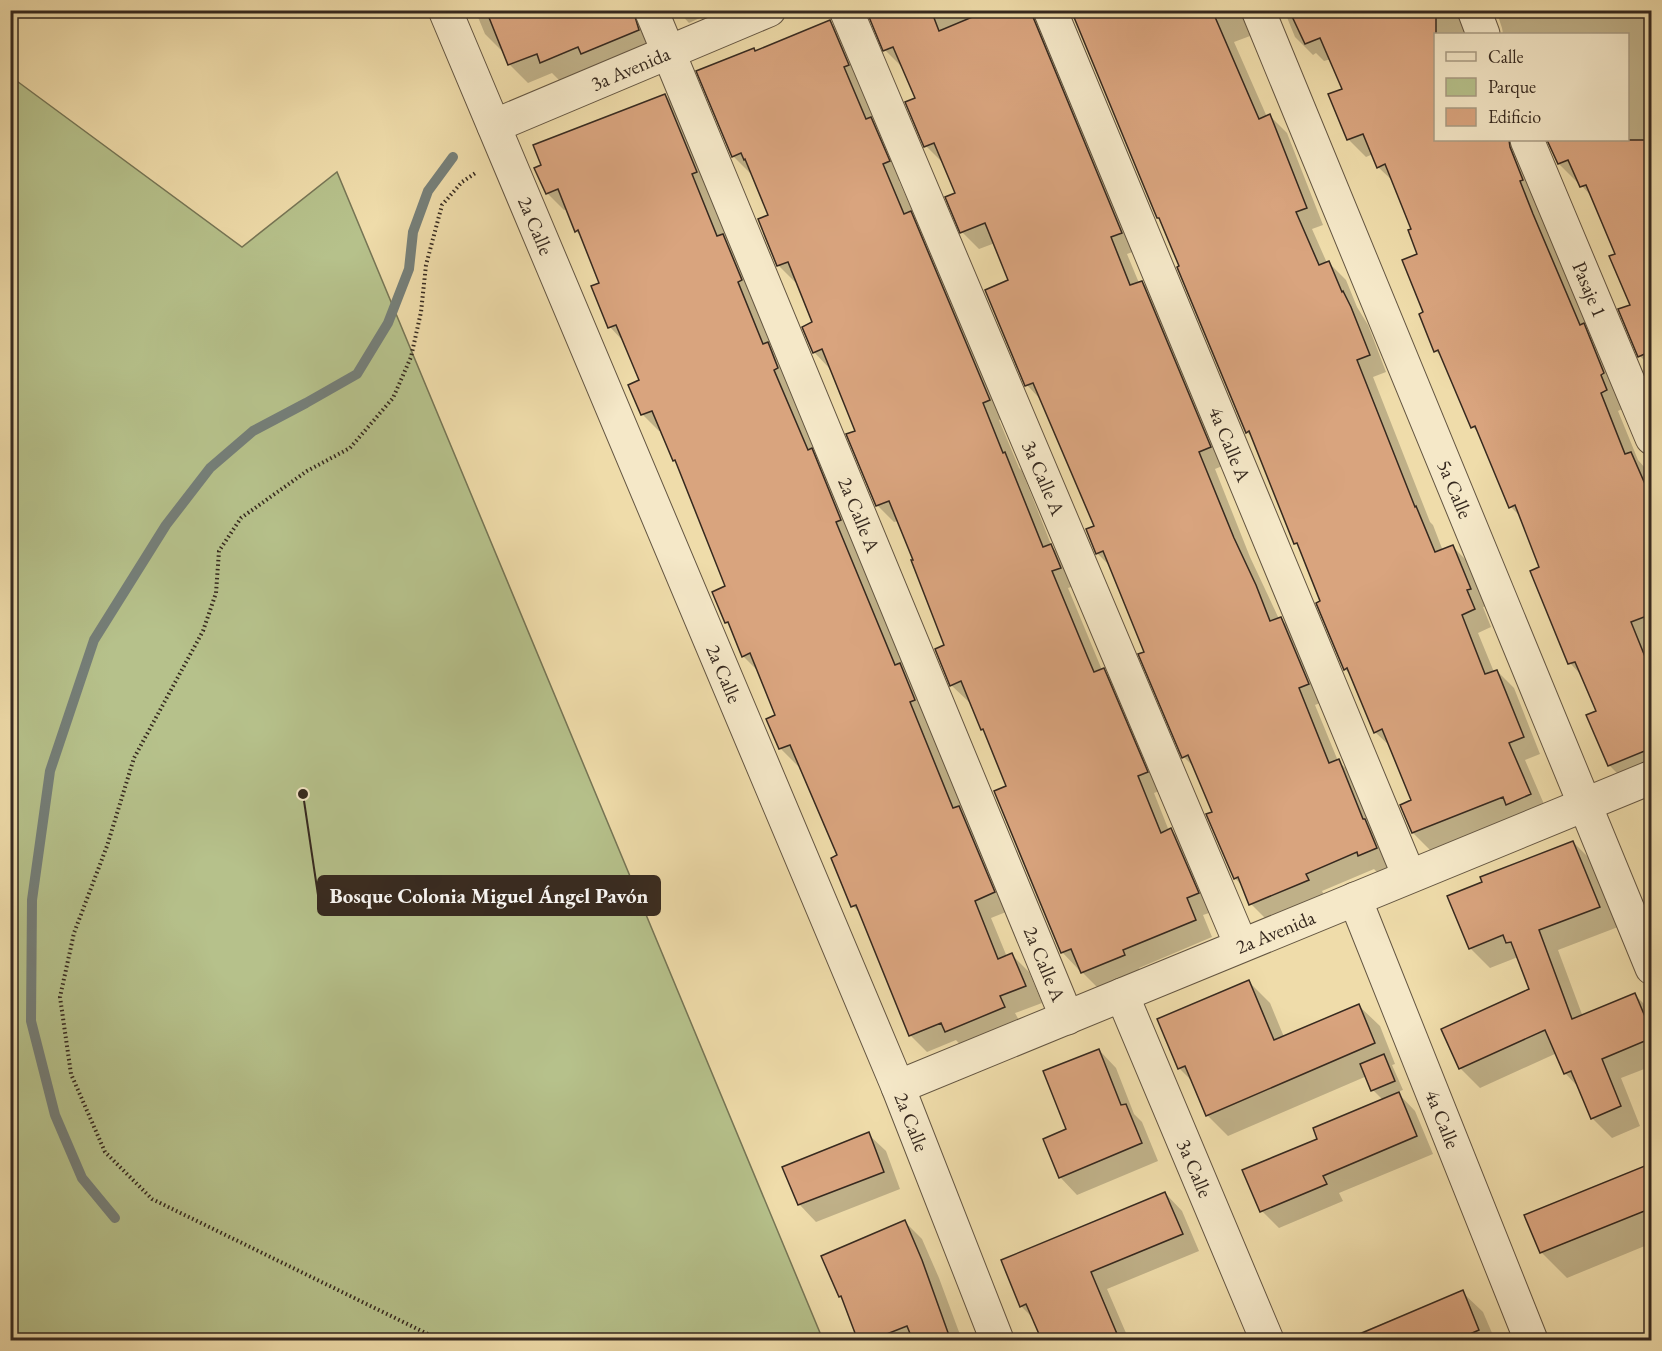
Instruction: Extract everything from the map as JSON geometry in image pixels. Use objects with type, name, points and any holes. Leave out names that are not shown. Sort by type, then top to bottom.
[{"type":"street","name":"2a Calle","points":[[445,10],[898,1087],[997,1341]]},
{"type":"street","name":"2a Calle A","points":[[651,10],[1067,1018]]},
{"type":"street","name":"3a Avenida","points":[[500,139],[669,52],[769,10]]},
{"type":"street","name":"3a Calle A","points":[[846,10],[1241,945]]},
{"type":"street","name":"4a Calle A","points":[[1050,10],[1409,876]]},
{"type":"street","name":"5a Calle","points":[[1258,10],[1652,968]]},
{"type":"street","points":[[1473,10],[1484,33]]},
{"type":"street","name":"Pasaje 1","points":[[1527,141],[1652,438]]},
{"type":"street","name":"2a Avenida","points":[[898,1087],[1652,777]]},
{"type":"street","name":"4a Calle","points":[[1355,899],[1531,1341]]},
{"type":"street","name":"3a Calle","points":[[1122,994],[1267,1341]]},
{"type":"path","points":[[440,1341],[152,1199],[105,1152],[72,1074],[60,998],[74,933],[107,846],[134,758],[202,631],[216,593],[219,551],[241,518],[308,471],[350,448],[393,398],[411,357],[421,312],[426,265],[442,205],[500,139]]},
{"type":"green space","points":[[10,76],[242,247],[337,172],[823,1340],[11,1340]]},
{"type":"building","points":[[486,10],[633,10],[639,30],[581,54],[578,47],[540,63],[537,54],[508,65]]},
{"type":"building","points":[[885,10],[931,10],[939,31],[989,10],[1032,10],[1122,233],[1111,237],[1130,285],[1142,281],[1211,447],[1199,452],[1234,538],[1270,621],[1281,617],[1309,684],[1299,688],[1329,763],[1339,759],[1377,848],[1358,856],[1357,852],[1306,874],[1309,880],[1249,905],[1238,877],[1234,879],[1206,814],[1212,812],[1188,755],[1182,758],[1138,654],[1144,652],[1103,551],[1096,554],[1086,529],[1094,526],[1033,383],[1025,386],[985,290],[1008,280],[985,223],[960,233],[945,197],[955,193],[934,143],[924,147],[905,102],[915,98],[893,47],[883,51],[869,17]]},
{"type":"building","points":[[1071,10],[1212,10],[1259,119],[1270,114],[1307,208],[1296,212],[1319,265],[1329,261],[1351,307],[1370,355],[1357,360],[1435,552],[1453,545],[1471,589],[1467,590],[1475,609],[1462,615],[1485,674],[1497,670],[1524,737],[1509,743],[1531,794],[1506,805],[1503,797],[1412,833],[1400,805],[1411,800],[1382,729],[1374,733],[1347,668],[1344,670],[1316,603],[1320,601],[1297,543],[1294,544],[1249,431],[1246,433],[1177,267],[1179,266]]},
{"type":"building","points":[[1289,10],[1436,10],[1434,141],[1509,141],[1523,180],[1520,181],[1533,214],[1580,325],[1584,323],[1604,373],[1601,375],[1607,390],[1601,393],[1625,454],[1631,452],[1652,500],[1652,614],[1631,622],[1652,674],[1652,748],[1608,766],[1586,715],[1596,711],[1575,662],[1568,664],[1530,571],[1539,567],[1515,505],[1509,508],[1475,426],[1471,428],[1438,350],[1434,352],[1419,314],[1423,312],[1402,260],[1417,254],[1408,230],[1411,229],[1385,164],[1377,168],[1363,134],[1347,140],[1328,94],[1342,89],[1320,38],[1305,44]]},
{"type":"building","points":[[830,20],[849,65],[844,67],[866,119],[871,117],[890,161],[883,164],[904,214],[911,211],[990,400],[983,403],[1003,453],[1005,452],[1043,547],[1051,544],[1061,568],[1052,571],[1088,658],[1094,672],[1104,668],[1148,772],[1138,776],[1161,833],[1171,828],[1199,893],[1187,898],[1196,920],[1123,950],[1125,955],[1081,973],[1071,949],[1061,953],[994,791],[1006,786],[983,729],[981,730],[961,681],[950,686],[935,649],[944,645],[889,501],[876,506],[846,434],[855,431],[822,349],[813,353],[802,327],[812,322],[788,262],[777,266],[758,219],[768,215],[745,159],[741,153],[732,157],[696,71],[754,48],[755,51]]},
{"type":"building","points":[[665,94],[697,172],[692,174],[717,236],[723,234],[742,280],[738,282],[763,344],[768,342],[778,368],[774,370],[808,450],[812,448],[841,520],[836,522],[895,665],[900,663],[915,700],[910,702],[953,808],[959,806],[995,892],[975,901],[998,959],[1012,953],[1026,986],[1000,996],[1005,1007],[945,1032],[941,1023],[909,1036],[856,905],[851,907],[831,858],[837,855],[790,745],[779,749],[766,719],[775,715],[750,653],[742,657],[728,622],[725,623],[712,592],[725,586],[675,460],[673,461],[652,411],[641,415],[628,385],[639,380],[616,325],[608,328],[591,286],[599,283],[578,230],[575,232],[558,189],[546,194],[534,168],[541,165],[533,145]]},
{"type":"building","points":[[1652,140],[1652,356],[1649,352],[1638,357],[1618,309],[1630,305],[1609,256],[1615,254],[1586,185],[1580,187],[1568,160],[1558,164],[1547,141]]},
{"type":"building","points":[[1573,841],[1600,907],[1539,930],[1572,1019],[1635,993],[1652,1033],[1652,1038],[1602,1059],[1621,1106],[1591,1119],[1571,1071],[1564,1074],[1545,1030],[1459,1069],[1441,1029],[1529,989],[1511,942],[1506,943],[1503,935],[1469,949],[1447,896],[1482,882],[1480,877]]},
{"type":"building","points":[[1249,980],[1274,1040],[1359,1004],[1375,1043],[1206,1116],[1185,1066],[1178,1069],[1157,1019]]},
{"type":"building","points":[[1099,1049],[1121,1105],[1126,1104],[1142,1143],[1059,1178],[1043,1139],[1066,1129],[1043,1071]]},
{"type":"building","points":[[1384,1054],[1395,1081],[1371,1091],[1360,1064]]},
{"type":"building","points":[[1399,1092],[1417,1136],[1323,1176],[1327,1184],[1260,1212],[1242,1170],[1317,1139],[1313,1128]]},
{"type":"building","points":[[869,1132],[884,1172],[798,1205],[782,1167]]},
{"type":"building","points":[[1652,1163],[1652,1208],[1540,1253],[1524,1215]]},
{"type":"building","points":[[1165,1192],[1183,1234],[1091,1272],[1120,1341],[1042,1341],[1026,1304],[1020,1307],[1001,1260]]},
{"type":"building","points":[[905,1220],[951,1341],[913,1341],[907,1326],[869,1341],[858,1341],[841,1296],[839,1297],[821,1256]]},
{"type":"building","points":[[1463,1290],[1479,1330],[1454,1341],[1343,1341]]},
{"type":"waterway","points":[[115,1218],[82,1178],[55,1115],[31,1021],[32,900],[50,771],[94,640],[166,525],[210,468],[253,431],[357,374],[388,323],[409,269],[413,232],[428,191],[453,157]]},
{"type":"place","name":"Bosque Colonia Miguel Ángel Pavón","points":[[303,794]]}]
